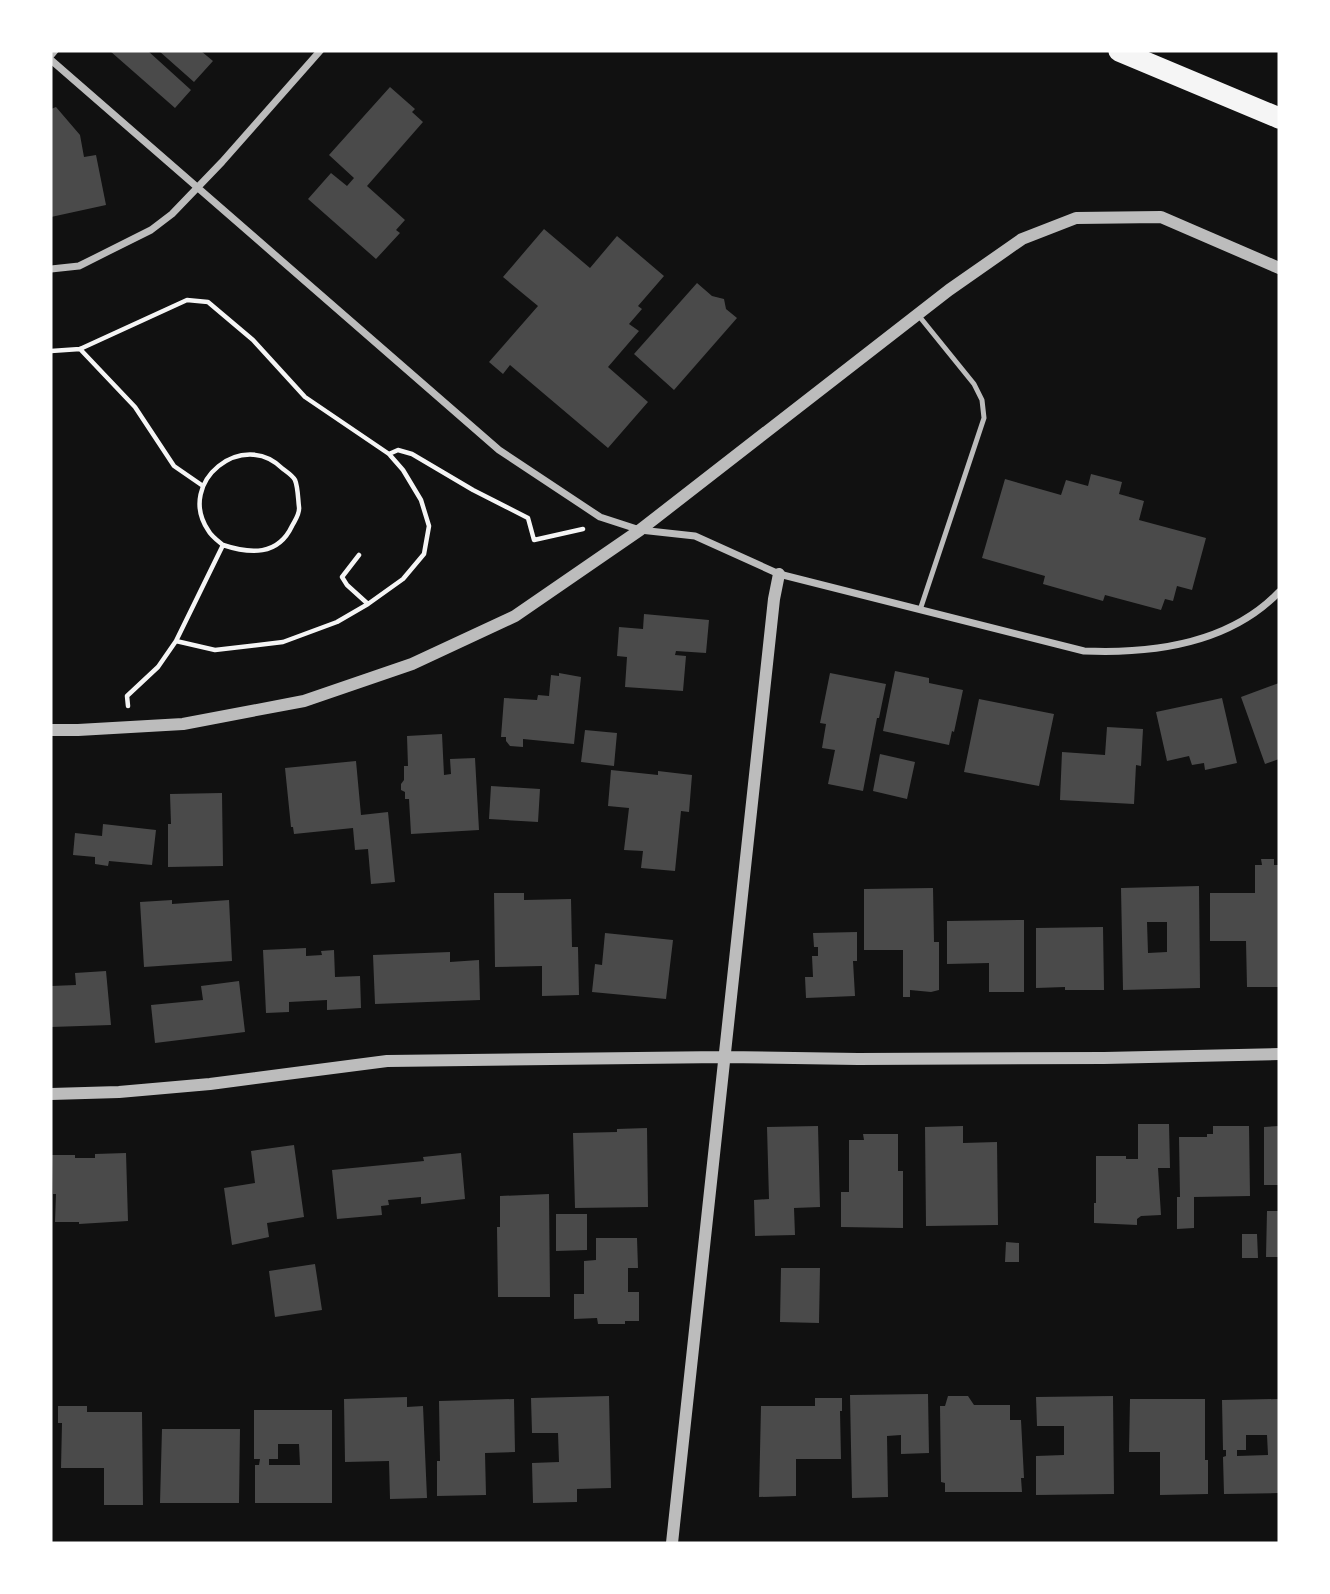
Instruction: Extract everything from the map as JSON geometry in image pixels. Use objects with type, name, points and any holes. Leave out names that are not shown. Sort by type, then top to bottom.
[{"type":"highway","points":[[1119,51],[1279,118]]},
{"type":"street","points":[[51,269],[79,266],[151,230],[172,214],[320,51]]},
{"type":"street","points":[[51,58],[499,450],[600,517],[640,530],[695,536],[779,574],[1084,651],[1126,653],[1174,646],[1227,630],[1279,592]]},
{"type":"street","points":[[51,730],[183,724],[304,701],[412,664],[515,616],[640,530],[917,314],[1022,239],[1076,218],[1161,217],[1279,268]]},
{"type":"street","points":[[672,1543],[723,1056],[774,598],[779,574]]},
{"type":"street","points":[[51,1094],[119,1093],[387,1061],[723,1056],[871,1059],[1279,1055]]},
{"type":"lane","points":[[51,58],[56,51]]},
{"type":"lane","points":[[917,314],[974,384],[982,400],[984,418],[920,610]]},
{"type":"path","points":[[51,351],[80,349],[187,300],[208,302],[253,341],[305,397],[390,454],[421,499],[429,526],[424,554],[403,579],[337,622],[283,642],[215,650],[176,641]]},
{"type":"path","points":[[80,349],[135,407],[174,466],[203,486]]},
{"type":"path","points":[[390,454],[398,450],[412,454],[528,518],[534,540],[615,522]]},
{"type":"path","points":[[246,453],[274,459],[295,480],[299,512],[287,536],[266,550],[245,552],[223,545],[208,530],[200,505],[203,486],[216,465],[246,453]]},
{"type":"path","points":[[132,727],[127,696],[158,667],[176,641],[223,545]]},
{"type":"path","points":[[359,555],[342,577],[346,585],[368,604]]},
{"type":"building","points":[[110,51],[148,51],[191,90],[175,108]]},
{"type":"building","points":[[159,51],[201,51],[213,61],[194,82]]},
{"type":"building","points":[[390,87],[415,109],[412,112],[423,122],[367,186],[405,220],[396,230],[400,233],[376,259],[308,199],[331,173],[347,186],[354,178],[329,155]]},
{"type":"building","points":[[56,107],[80,135],[84,157],[96,155],[106,205],[51,217],[51,109]]},
{"type":"building","points":[[544,229],[590,268],[617,236],[664,276],[638,306],[642,309],[629,324],[639,331],[608,367],[648,402],[608,448],[510,365],[503,374],[489,362],[538,306],[503,277]]},
{"type":"building","points":[[697,283],[712,296],[724,299],[726,309],[737,318],[674,390],[634,354]]},
{"type":"building","points":[[1091,474],[1122,482],[1119,494],[1144,501],[1139,520],[1206,538],[1192,590],[1177,586],[1173,601],[1165,599],[1161,610],[1105,595],[1103,601],[1043,584],[1045,576],[982,558],[1005,479],[1061,495],[1066,480],[1088,486]]},
{"type":"building","points":[[644,614],[709,620],[706,653],[676,651],[675,655],[686,656],[683,691],[625,687],[627,657],[617,656],[619,627],[643,629]]},
{"type":"building","points":[[895,671],[929,678],[929,683],[963,690],[949,745],[883,731]]},
{"type":"building","points":[[559,673],[581,677],[574,744],[523,739],[523,747],[510,746],[506,737],[501,737],[504,698],[537,700],[538,695],[549,696],[551,675],[559,676]]},
{"type":"building","points":[[830,673],[886,684],[863,791],[828,784],[835,750],[822,748],[826,724],[820,723]]},
{"type":"building","points":[[1279,683],[1279,759],[1265,764],[1241,697]]},
{"type":"building","points":[[1222,698],[1237,763],[1205,770],[1204,763],[1192,765],[1189,756],[1167,761],[1156,712]]},
{"type":"building","points":[[979,699],[1054,714],[1039,786],[964,772]]},
{"type":"building","points":[[1107,727],[1143,729],[1141,766],[1136,765],[1134,804],[1060,800],[1062,752],[1105,755]]},
{"type":"building","points":[[585,730],[617,733],[614,766],[581,762]]},
{"type":"building","points":[[442,734],[444,775],[451,774],[450,759],[475,758],[479,830],[411,834],[409,799],[405,799],[405,792],[401,790],[404,766],[408,766],[407,736]]},
{"type":"building","points":[[880,754],[915,762],[907,799],[873,791]]},
{"type":"building","points":[[356,761],[361,815],[388,812],[395,882],[371,884],[368,849],[355,850],[353,828],[294,834],[291,827],[285,768]]},
{"type":"building","points":[[611,770],[692,775],[689,812],[681,811],[675,871],[641,868],[643,851],[624,850],[629,808],[608,806]]},
{"type":"building","points":[[491,786],[540,789],[538,822],[489,819]]},
{"type":"building","points":[[222,793],[223,866],[168,867],[170,794]]},
{"type":"building","points":[[103,824],[156,830],[152,865],[109,861],[108,866],[95,864],[95,857],[73,855],[75,833],[102,836]]},
{"type":"building","points":[[1261,859],[1274,859],[1274,865],[1279,865],[1279,987],[1247,987],[1246,941],[1210,941],[1210,893],[1255,893],[1255,865],[1262,865]]},
{"type":"building","points":[[1199,886],[1200,988],[1123,990],[1121,888]],"holes":[[[1147,922],[1167,922],[1167,952],[1148,953]]]},
{"type":"building","points":[[933,888],[934,942],[939,942],[939,990],[910,990],[910,997],[903,997],[903,950],[864,950],[864,889]]},
{"type":"building","points":[[494,893],[524,893],[524,900],[571,899],[572,947],[578,947],[579,995],[542,996],[542,966],[495,967]]},
{"type":"building","points":[[172,900],[172,904],[229,900],[232,961],[144,967],[140,902]]},
{"type":"building","points":[[1024,920],[1024,992],[989,992],[989,963],[947,964],[947,921]]},
{"type":"building","points":[[1103,927],[1104,990],[1036,988],[1036,928]]},
{"type":"building","points":[[857,932],[857,961],[853,961],[855,996],[806,998],[805,977],[813,977],[812,956],[818,956],[813,933]]},
{"type":"building","points":[[605,933],[673,940],[666,999],[592,992],[595,964],[602,965]]},
{"type":"building","points":[[306,948],[306,956],[322,955],[321,951],[334,950],[335,977],[360,976],[361,1008],[327,1010],[327,1000],[289,1002],[289,1012],[266,1013],[263,950]]},
{"type":"building","points":[[450,952],[450,962],[479,960],[480,1000],[375,1004],[373,955]]},
{"type":"building","points":[[106,971],[111,1025],[51,1027],[51,986],[76,985],[75,973]]},
{"type":"building","points":[[239,981],[245,1032],[155,1043],[151,1005],[203,1000],[201,986]]},
{"type":"building","points":[[1138,1124],[1169,1124],[1170,1168],[1158,1168],[1161,1215],[1141,1216],[1137,1219],[1137,1225],[1094,1223],[1096,1156],[1126,1156],[1126,1159],[1138,1159]]},
{"type":"building","points":[[818,1126],[820,1207],[794,1208],[795,1235],[755,1236],[754,1200],[769,1199],[767,1127]]},
{"type":"building","points":[[963,1126],[963,1143],[997,1142],[998,1225],[926,1226],[925,1127]]},
{"type":"building","points":[[1213,1126],[1249,1126],[1250,1196],[1194,1197],[1194,1228],[1177,1229],[1177,1197],[1180,1197],[1179,1137],[1207,1137],[1207,1134],[1213,1134]]},
{"type":"building","points":[[1279,1126],[1279,1185],[1264,1185],[1264,1127]]},
{"type":"building","points":[[647,1128],[648,1207],[575,1208],[573,1133]]},
{"type":"building","points":[[863,1134],[898,1134],[898,1171],[903,1171],[903,1228],[841,1227],[841,1192],[849,1192],[849,1140],[864,1140]]},
{"type":"building","points":[[294,1145],[304,1217],[267,1223],[269,1237],[232,1245],[224,1188],[255,1183],[251,1151]]},
{"type":"building","points":[[126,1153],[128,1221],[79,1224],[55,1222],[56,1194],[53,1194],[52,1155],[95,1158],[95,1154]]},
{"type":"building","points":[[461,1153],[465,1199],[421,1204],[421,1197],[388,1200],[389,1205],[381,1206],[382,1215],[337,1219],[332,1170],[424,1161],[423,1157]]},
{"type":"building","points":[[549,1194],[550,1297],[498,1297],[497,1227],[500,1227],[500,1196]]},
{"type":"building","points":[[1267,1211],[1279,1211],[1279,1257],[1266,1257]]},
{"type":"building","points":[[556,1214],[587,1214],[587,1250],[556,1251]]},
{"type":"building","points":[[1242,1234],[1257,1234],[1258,1258],[1242,1258]]},
{"type":"building","points":[[596,1238],[637,1238],[638,1268],[628,1268],[628,1292],[639,1292],[639,1321],[598,1324],[597,1318],[574,1319],[574,1294],[584,1294],[584,1261],[596,1260]]},
{"type":"building","points":[[1006,1242],[1019,1243],[1019,1262],[1005,1262]]},
{"type":"building","points":[[315,1264],[322,1310],[275,1317],[269,1271]]},
{"type":"building","points":[[781,1268],[820,1268],[819,1323],[780,1322]]},
{"type":"building","points":[[928,1394],[929,1453],[901,1454],[901,1435],[887,1436],[888,1497],[852,1498],[850,1395]]},
{"type":"building","points":[[609,1396],[611,1488],[577,1489],[577,1502],[533,1503],[532,1463],[559,1462],[558,1433],[532,1433],[531,1398]]},
{"type":"building","points":[[948,1396],[968,1396],[974,1405],[1010,1405],[1010,1420],[1021,1420],[1024,1478],[1021,1478],[1022,1492],[945,1492],[945,1483],[941,1482],[940,1406],[945,1406]]},
{"type":"building","points":[[1113,1396],[1114,1494],[1036,1495],[1036,1456],[1064,1455],[1064,1426],[1037,1426],[1036,1397]]},
{"type":"building","points":[[407,1397],[407,1407],[423,1406],[427,1498],[390,1499],[389,1461],[345,1462],[344,1399]]},
{"type":"building","points":[[815,1398],[842,1398],[841,1459],[796,1459],[796,1496],[759,1497],[761,1406],[815,1406]]},
{"type":"building","points":[[514,1399],[515,1452],[485,1453],[486,1495],[437,1496],[437,1461],[440,1461],[439,1401]]},
{"type":"building","points":[[1130,1399],[1205,1399],[1208,1494],[1160,1495],[1160,1452],[1129,1452]]},
{"type":"building","points":[[1279,1399],[1279,1493],[1224,1494],[1223,1457],[1226,1456],[1226,1450],[1223,1450],[1222,1400]],"holes":[[[1246,1435],[1267,1435],[1268,1455],[1237,1456],[1237,1450],[1246,1450]]]},
{"type":"building","points":[[58,1406],[87,1406],[87,1412],[142,1412],[143,1505],[104,1505],[104,1468],[61,1468],[62,1423],[58,1423]]},
{"type":"building","points":[[254,1410],[332,1410],[332,1503],[255,1503],[255,1465],[259,1465],[260,1459],[254,1459]],"holes":[[[278,1444],[299,1444],[300,1465],[269,1465],[269,1459],[278,1459]]]},
{"type":"building","points":[[162,1429],[240,1429],[239,1503],[160,1503]]}]
